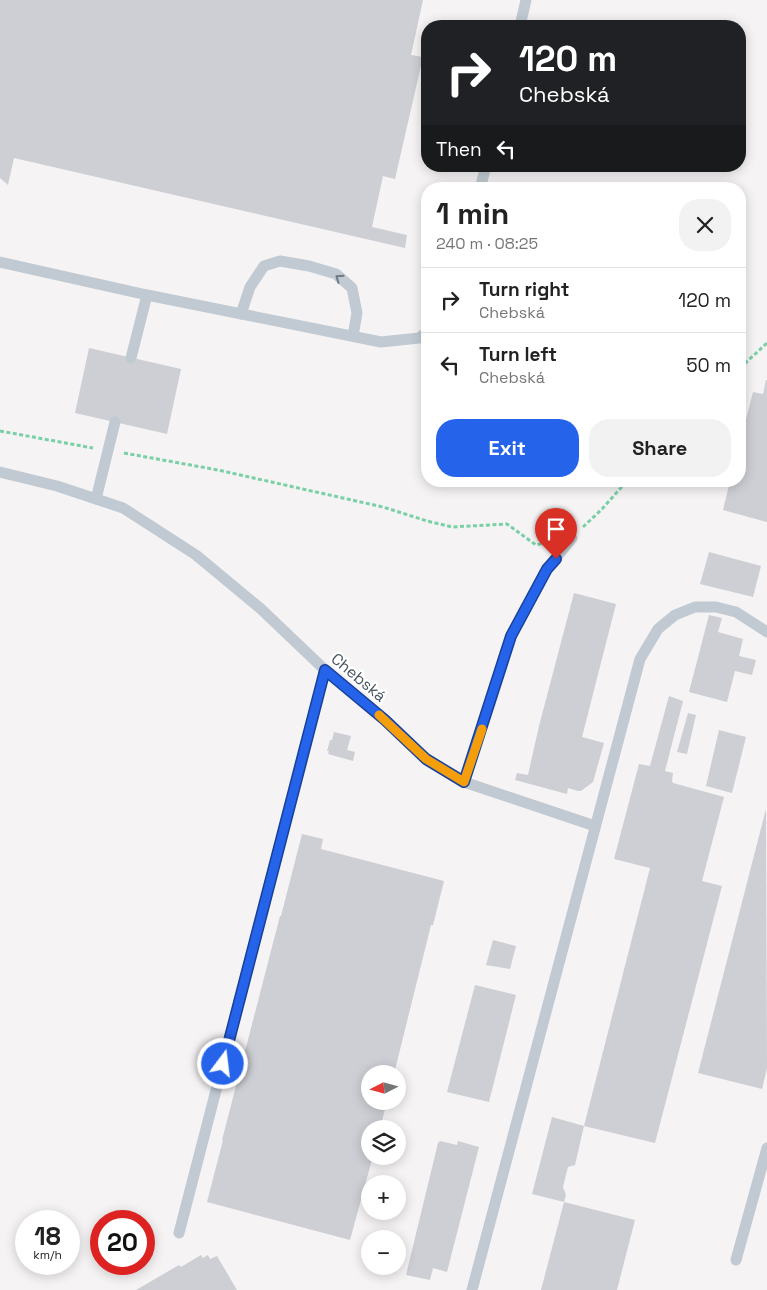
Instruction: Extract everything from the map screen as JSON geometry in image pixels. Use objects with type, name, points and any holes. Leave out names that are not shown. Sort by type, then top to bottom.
[{"type":"lane","points":[[521,20],[526,0]]},
{"type":"lane","points":[[241,314],[250,287],[264,266],[280,261],[309,266],[336,274],[352,288],[357,313],[353,336]]},
{"type":"lane","points":[[0,262],[147,295],[380,342],[421,337]]},
{"type":"lane","points":[[131,358],[147,295]]},
{"type":"lane","points":[[96,499],[115,422]]},
{"type":"lane","name":"Chebská","points":[[0,472],[57,486],[123,508],[196,555],[261,609],[325,670],[385,720],[426,759],[464,782],[595,826]]},
{"type":"lane","points":[[464,782],[511,636],[547,569],[572,538]]},
{"type":"lane","points":[[472,1290],[640,659],[658,629],[675,615],[695,607],[716,607],[736,612],[767,632]]},
{"type":"lane","points":[[179,1234],[325,670]]},
{"type":"lane","points":[[736,1260],[767,1148]]},
{"type":"path","points":[[746,362],[767,342]]},
{"type":"path","points":[[0,431],[218,470],[383,507],[452,527],[507,524],[536,545],[572,538],[622,487]]},
{"type":"building","points":[[0,0],[423,0],[411,55],[421,57],[421,66],[395,179],[383,176],[372,227],[407,235],[405,248],[14,158],[8,185],[0,178]]},
{"type":"building","points":[[89,348],[181,369],[167,434],[75,413]]},
{"type":"building","points":[[767,380],[767,522],[723,510],[729,487],[746,487],[746,419],[753,392],[763,394]]},
{"type":"building","points":[[709,552],[761,566],[753,597],[700,584]]},
{"type":"building","points":[[574,593],[616,604],[582,737],[604,743],[593,782],[581,791],[568,788],[567,794],[515,780],[517,773],[528,775]]},
{"type":"building","points":[[709,615],[722,618],[718,632],[743,639],[739,656],[756,660],[752,675],[735,671],[727,702],[689,692]]},
{"type":"building","points":[[669,696],[683,701],[665,771],[673,773],[673,783],[724,797],[702,881],[722,886],[655,1143],[584,1126],[650,868],[614,859],[639,764],[650,766]]},
{"type":"building","points":[[688,713],[696,715],[687,754],[677,752]]},
{"type":"building","points":[[719,730],[746,737],[732,793],[706,786]]},
{"type":"building","points":[[334,732],[351,736],[347,750],[355,752],[353,761],[328,754],[330,740],[332,740]]},
{"type":"building","points":[[766,809],[767,1068],[762,1089],[698,1073]]},
{"type":"building","points":[[302,834],[323,839],[321,849],[444,881],[433,925],[431,925],[396,1065],[361,1065],[361,1110],[385,1110],[382,1120],[361,1120],[361,1165],[371,1165],[368,1175],[361,1175],[361,1200],[350,1240],[207,1202]]},
{"type":"building","points":[[493,940],[516,946],[510,969],[486,965]]},
{"type":"building","points":[[475,985],[516,995],[489,1102],[447,1092]]},
{"type":"building","points":[[552,1117],[584,1126],[575,1165],[568,1167],[563,1187],[566,1195],[564,1202],[532,1194]]},
{"type":"building","points":[[440,1141],[457,1145],[458,1141],[479,1147],[447,1272],[433,1268],[430,1280],[406,1275]]},
{"type":"building","points":[[564,1202],[635,1220],[617,1290],[541,1290]]},
{"type":"building","points":[[201,1255],[203,1258],[208,1255],[210,1259],[217,1256],[237,1290],[136,1290],[179,1265],[181,1267]]},
{"type":"slow traffic","points":[[379,715],[426,759],[464,782],[482,729]]},
{"type":"route","points":[[223,1064],[325,670],[385,720],[426,759],[464,782],[511,636],[547,569],[556,559]]}]
